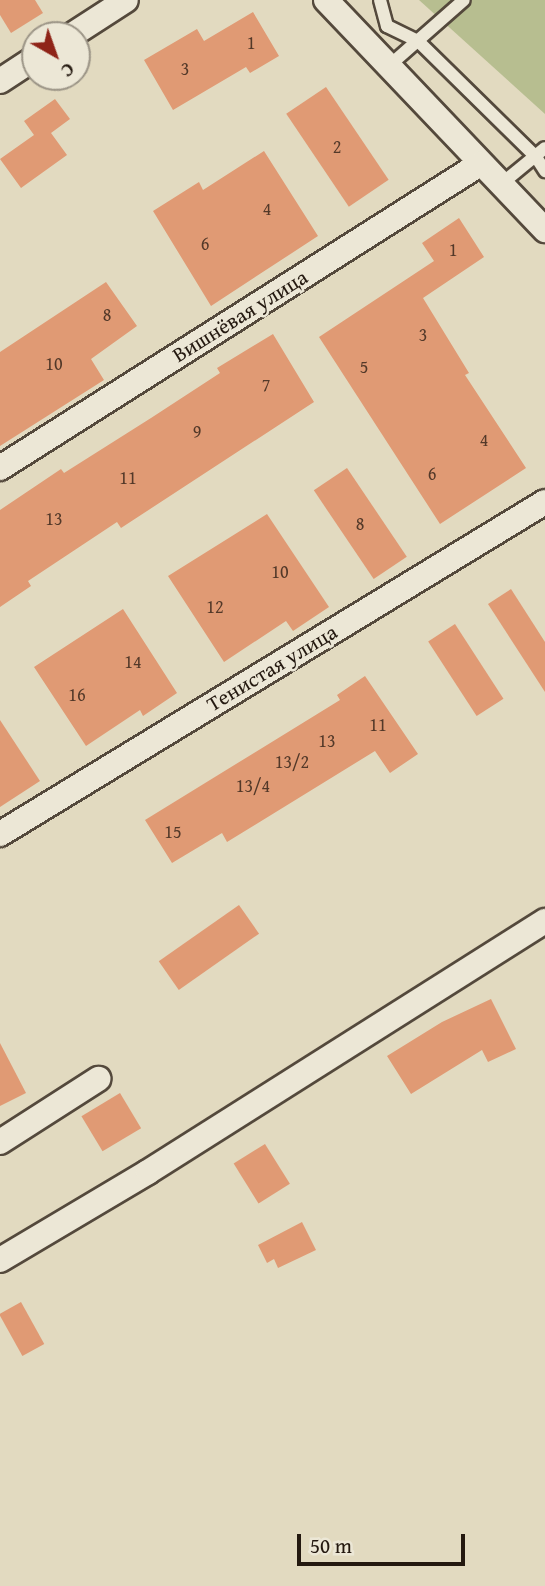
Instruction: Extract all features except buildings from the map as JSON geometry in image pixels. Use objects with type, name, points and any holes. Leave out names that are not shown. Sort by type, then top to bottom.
[{"type":"street","points":[[91,23],[126,0]]},
{"type":"street","points":[[326,0],[545,230]]},
{"type":"street","points":[[0,81],[21,67]]},
{"type":"street","name":"Вишнёвая улица","points":[[0,468],[480,164]]},
{"type":"street","name":"Тенистая улица","points":[[0,834],[545,502]]},
{"type":"street","points":[[0,1260],[148,1172],[545,921]]},
{"type":"street","points":[[0,1142],[98,1079]]},
{"type":"lane","points":[[380,0],[387,26],[418,41],[540,153],[545,171]]},
{"type":"lane","points":[[390,65],[464,0]]},
{"type":"lane","points":[[500,184],[540,153]]},
{"type":"green space","points":[[419,0],[545,0],[545,114]]}]
